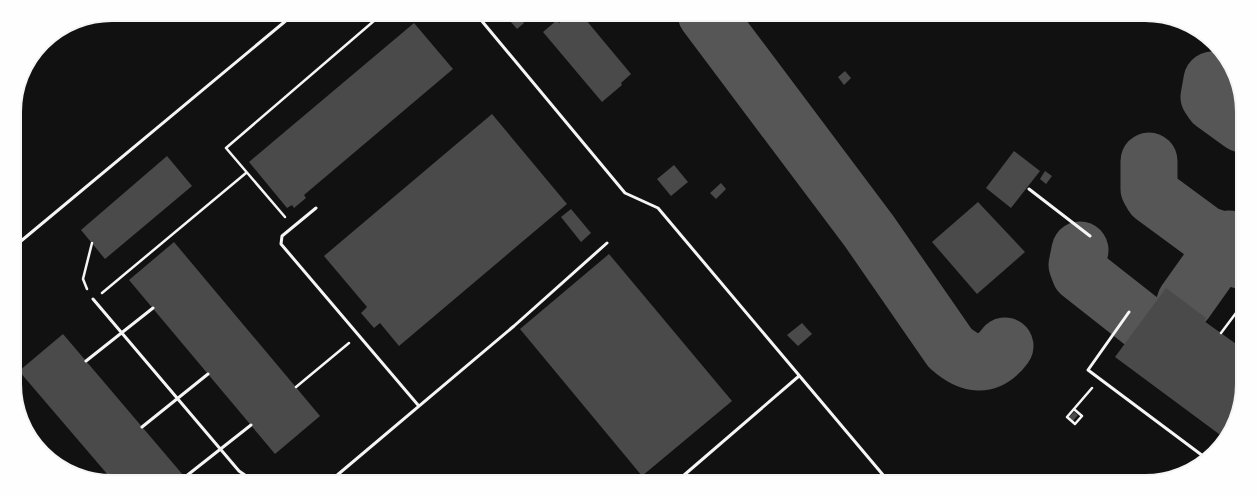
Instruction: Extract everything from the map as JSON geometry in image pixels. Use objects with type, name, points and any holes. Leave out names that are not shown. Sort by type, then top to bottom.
[{"type":"lane","points":[[21,241],[286,21]]},
{"type":"lane","points":[[482,21],[625,193],[658,208],[883,475]]},
{"type":"lane","points":[[1029,189],[1090,236]]},
{"type":"lane","points":[[316,208],[282,236],[282,244],[418,405]]},
{"type":"lane","points":[[336,475],[514,326],[607,243]]},
{"type":"lane","points":[[93,299],[239,471],[245,475]]},
{"type":"lane","points":[[86,361],[153,308]]},
{"type":"lane","points":[[1129,312],[1088,370],[1202,454]]},
{"type":"lane","points":[[142,427],[208,374]]},
{"type":"lane","points":[[684,475],[798,376]]},
{"type":"lane","points":[[188,475],[251,425]]},
{"type":"path","points":[[293,226],[226,148],[374,21]]},
{"type":"path","points":[[92,243],[83,279],[93,299],[246,173]]},
{"type":"path","points":[[1221,333],[1236,313]]},
{"type":"path","points":[[296,387],[359,335]]},
{"type":"path","points":[[1075,410],[1082,416],[1075,424],[1067,417],[1075,410],[1100,378]]},
{"type":"building","points":[[510,21],[522,21],[524,23],[517,29]]},
{"type":"building","points":[[556,21],[559,23],[561,21],[587,21],[631,74],[621,83],[622,85],[602,102],[543,32]]},
{"type":"building","points":[[414,23],[453,69],[304,195],[306,198],[294,208],[292,205],[287,208],[249,162]]},
{"type":"building","points":[[845,71],[851,78],[844,85],[838,77]]},
{"type":"building","points":[[492,114],[567,204],[399,346],[380,323],[374,328],[361,313],[367,307],[324,256]]},
{"type":"building","points":[[1014,151],[1040,171],[1011,208],[986,188]]},
{"type":"building","points":[[167,156],[192,186],[105,259],[81,230]]},
{"type":"building","points":[[674,165],[688,182],[671,196],[657,179]]},
{"type":"building","points":[[1045,171],[1052,176],[1046,184],[1040,179]]},
{"type":"building","points":[[721,183],[726,189],[716,199],[710,193]]},
{"type":"building","points":[[978,202],[1025,252],[977,294],[932,242]]},
{"type":"building","points":[[571,209],[591,233],[581,242],[561,217]]},
{"type":"building","points":[[174,242],[320,416],[275,454],[129,280]]},
{"type":"building","points":[[609,254],[732,401],[643,475],[641,475],[520,329]]},
{"type":"building","points":[[1166,288],[1206,318],[1204,321],[1236,344],[1235,396],[1233,408],[1224,430],[1220,435],[1115,357]]},
{"type":"building","points":[[802,323],[812,334],[798,346],[787,335]]},
{"type":"building","points":[[63,334],[183,475],[108,475],[21,373],[21,369]]},
{"type":"building","points":[[1074,412],[1078,415],[1073,421],[1069,417]]},
{"type":"taxiway","points":[[711,21],[869,231],[950,348],[964,358],[978,362],[992,358],[1005,346]]},
{"type":"taxiway","points":[[1212,80],[1209,97],[1213,103],[1236,120]]},
{"type":"taxiway","points":[[1149,161],[1149,189],[1153,196],[1236,257]]},
{"type":"taxiway","points":[[1185,302],[1217,257],[1215,244],[1207,235],[1225,241],[1229,239]]},
{"type":"taxiway","points":[[1080,250],[1077,265],[1080,273],[1141,321]]}]
